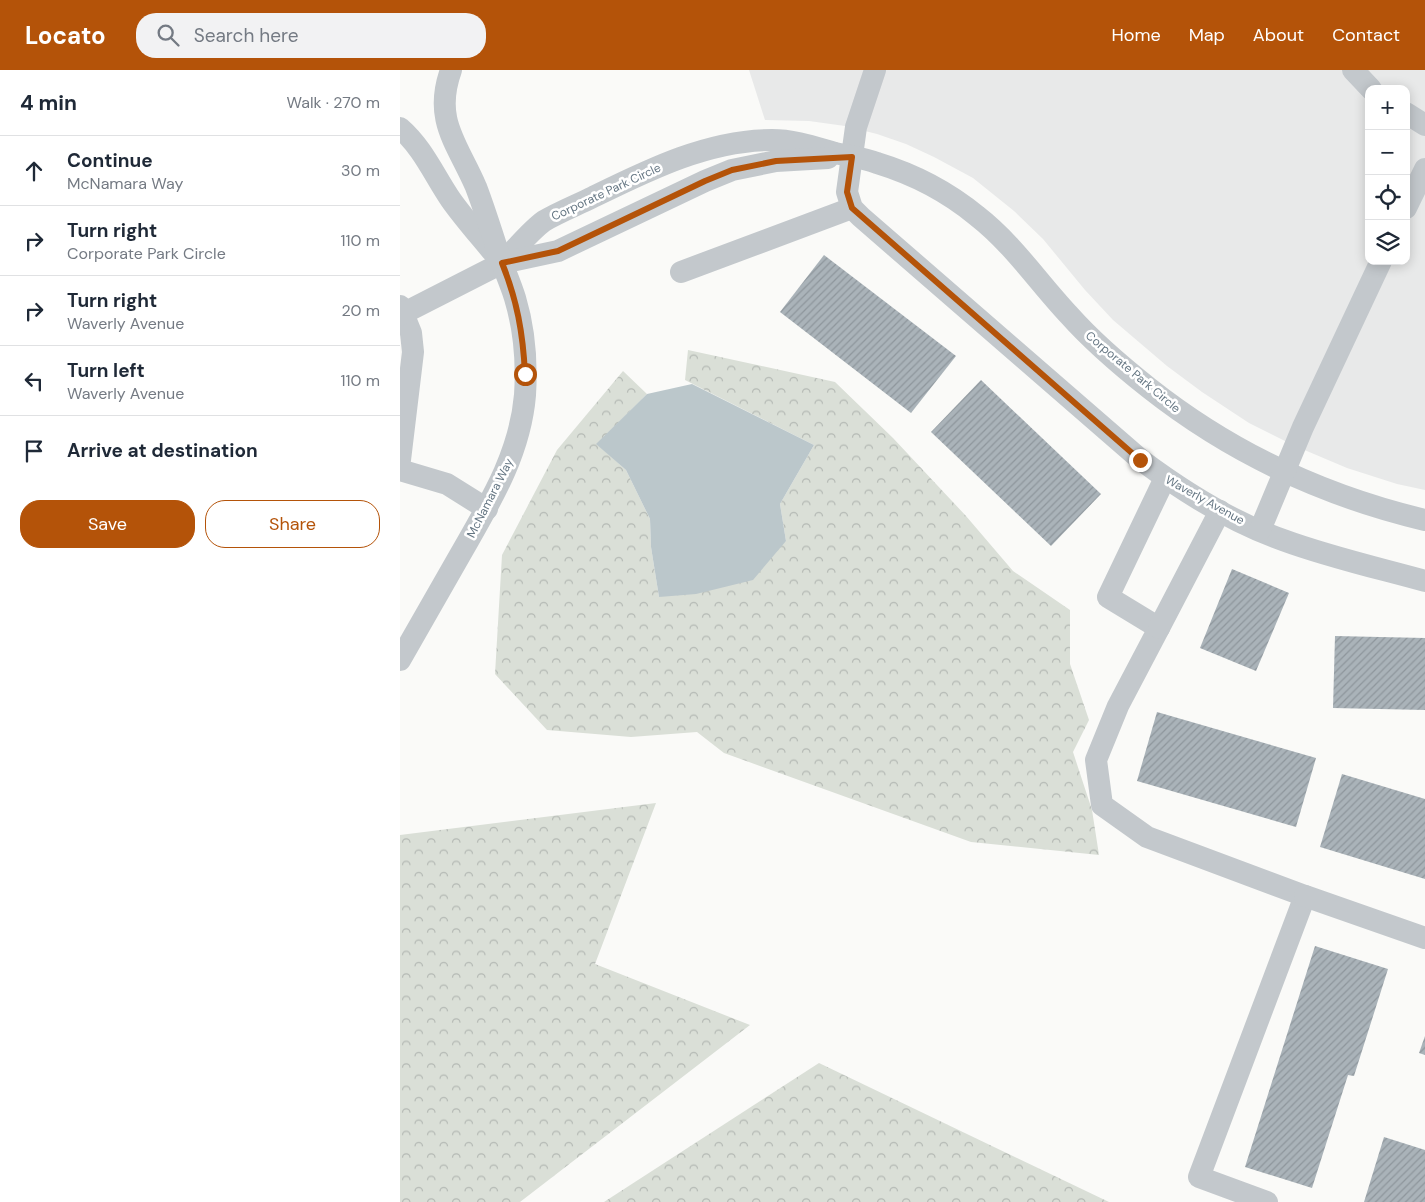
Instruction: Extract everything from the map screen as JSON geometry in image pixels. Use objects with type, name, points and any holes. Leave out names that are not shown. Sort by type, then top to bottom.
[{"type":"street","name":"McNamara Way","points":[[400,660],[487,509],[515,448],[525,394],[524,352],[515,298],[476,188],[448,127],[444,112],[444,98],[451,70]]},
{"type":"street","points":[[681,272],[852,208],[847,192],[856,127],[875,70]]},
{"type":"street","points":[[1353,70],[1367,85]]},
{"type":"street","points":[[1410,115],[1425,125]]},
{"type":"street","name":"McNamara Way","points":[[400,128],[408,135],[430,164],[451,200],[502,263]]},
{"type":"street","name":"Corporate Park Circle","points":[[502,263],[544,222],[652,169],[701,152],[748,142],[776,140],[790,141],[877,163],[931,185],[979,216],[1002,238],[1068,315],[1092,339],[1120,364],[1181,412],[1246,453],[1284,472],[1350,498],[1425,520]]},
{"type":"street","name":"Corporate Park Circle","points":[[502,263],[558,251],[696,185],[732,170],[776,161],[852,157]]},
{"type":"street","points":[[1410,200],[1425,169]]},
{"type":"street","name":"Waverly Avenue","points":[[852,208],[1140,460],[1183,491],[1220,511],[1281,539],[1425,582]]},
{"type":"street","points":[[400,460],[413,352],[411,333],[401,311],[502,263]]},
{"type":"street","name":"Waverly Avenue","points":[[1260,530],[1303,427],[1379,265]]},
{"type":"street","points":[[400,470],[446,484],[487,509]]},
{"type":"street","points":[[1159,628],[1108,597],[1165,478]]},
{"type":"street","points":[[1220,511],[1118,706],[1096,760],[1102,805],[1147,837],[1305,896],[1425,938]]},
{"type":"street","points":[[1266,1202],[1199,1177],[1305,896]]},
{"type":"shaded area","points":[[749,70],[1425,70],[1425,490],[1397,484],[1347,468],[1295,446],[1249,423],[1202,392],[1167,366],[1113,320],[1085,290],[1043,239],[1014,211],[973,178],[906,144],[845,126],[809,121],[765,120]]},
{"type":"shaded area","points":[[692,384],[814,445],[780,504],[786,541],[753,580],[696,594],[659,597],[651,547],[650,519],[626,470],[596,444],[647,394]]},
{"type":"green space","points":[[688,350],[835,382],[893,438],[966,516],[1013,571],[1070,610],[1070,664],[1089,720],[1073,752],[1092,810],[1099,855],[971,842],[724,753],[697,732],[631,737],[547,730],[495,674],[502,555],[557,450],[623,371],[647,394],[597,444],[626,470],[650,519],[651,547],[659,597],[786,541],[780,504],[814,445],[685,380]]},
{"type":"green space","points":[[656,803],[595,964],[750,1025],[520,1202],[400,1202],[400,835]]},
{"type":"green space","points":[[819,1063],[1109,1202],[604,1202]]},
{"type":"building","points":[[824,255],[956,356],[911,413],[780,312]]},
{"type":"building","points":[[981,380],[1101,494],[1051,546],[931,432]]},
{"type":"building","points":[[1232,569],[1289,593],[1256,671],[1200,648]]},
{"type":"building","points":[[1335,636],[1425,638],[1425,710],[1333,708]]},
{"type":"building","points":[[1157,712],[1316,758],[1296,827],[1137,781]]},
{"type":"building","points":[[1342,774],[1425,799],[1425,879],[1320,847]]},
{"type":"building","points":[[1315,946],[1388,969],[1354,1076],[1348,1075],[1312,1188],[1245,1167]]},
{"type":"building","points":[[1425,1036],[1425,1055],[1419,1053]]},
{"type":"building","points":[[1384,1137],[1425,1150],[1425,1202],[1364,1202]]},
{"type":"route","points":[[525,374],[519,315],[510,282],[502,263],[558,251],[732,170],[776,161],[852,157],[847,192],[852,208],[1140,460]]}]
